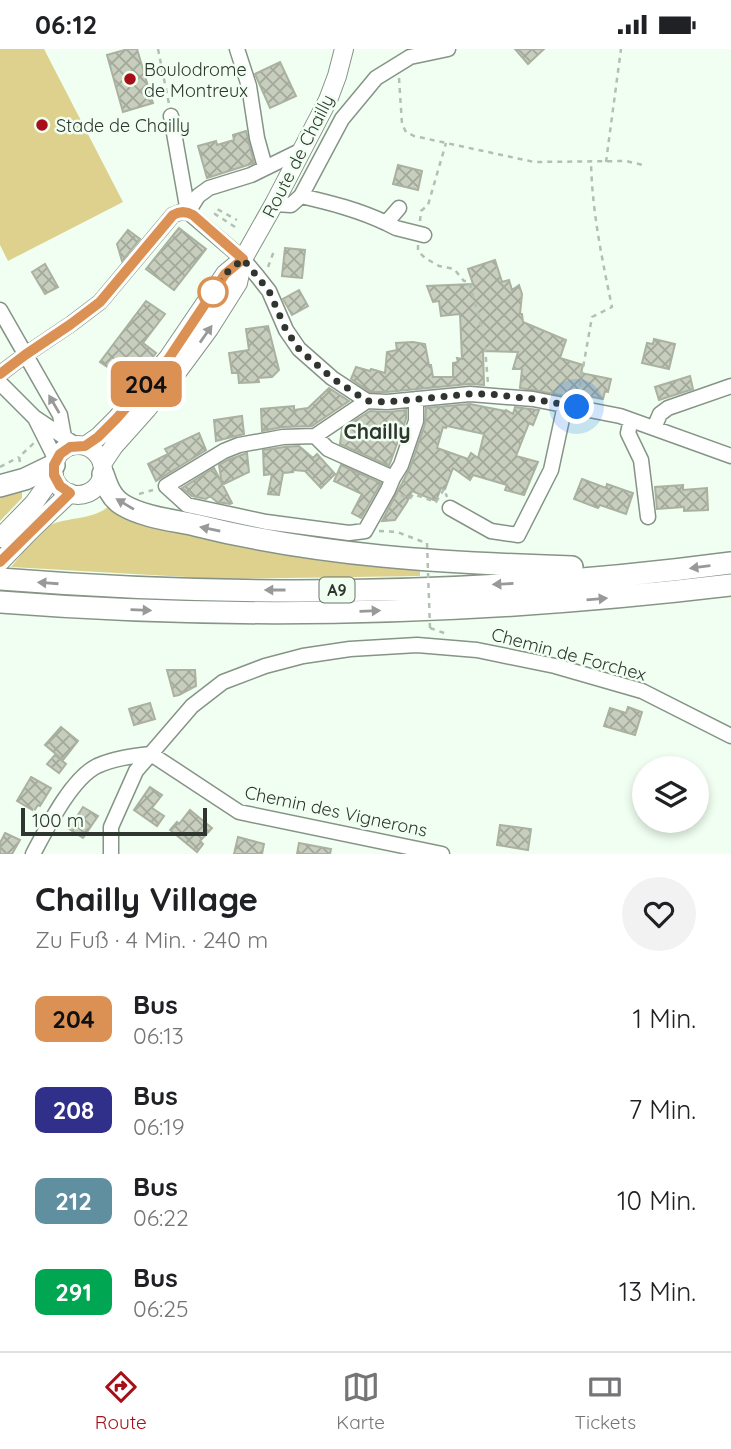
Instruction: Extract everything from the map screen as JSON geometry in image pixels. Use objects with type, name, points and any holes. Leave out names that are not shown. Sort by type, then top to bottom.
[{"type":"highway","points":[[0,485],[25,479],[55,466]]},
{"type":"highway","points":[[103,469],[107,486],[116,499],[134,510],[268,541],[423,560],[668,570]]},
{"type":"highway","name":"A9","points":[[2,574],[60,584],[191,589],[343,590],[529,582],[731,563]]},
{"type":"highway","name":"A9","points":[[0,602],[148,610],[344,612],[555,602],[731,585]]},
{"type":"main road","name":"Route de Chailly","points":[[243,259],[328,100],[344,49]]},
{"type":"main road","points":[[0,538],[34,503],[64,450],[75,443],[98,437],[117,418],[169,358],[225,274],[243,259]]},
{"type":"main road","points":[[55,466],[60,486],[70,493],[88,493],[98,485],[114,446],[148,409],[209,329],[238,283],[243,259]]},
{"type":"main road","points":[[75,443],[96,453],[103,469]]},
{"type":"main road","points":[[2,574],[44,517],[70,493]]},
{"type":"street","points":[[236,49],[248,86],[265,167]]},
{"type":"street","points":[[274,204],[291,205],[302,196],[342,119],[376,78],[410,57],[447,49]]},
{"type":"street","points":[[172,115],[188,212],[243,259],[269,291],[286,330],[299,349],[332,378],[367,401],[387,402],[489,394],[571,406],[631,420],[731,456]]},
{"type":"street","points":[[188,212],[204,191],[251,175],[302,150]]},
{"type":"street","points":[[302,196],[336,204],[396,228],[421,234]]},
{"type":"street","points":[[386,223],[399,208]]},
{"type":"street","points":[[0,374],[91,310],[173,215],[188,212]]},
{"type":"street","points":[[0,310],[75,443]]},
{"type":"street","points":[[0,383],[34,417],[75,443]]},
{"type":"street","points":[[654,428],[660,414],[668,408],[731,386]]},
{"type":"street","points":[[367,401],[315,436],[283,437],[239,445],[224,451],[166,486],[187,505],[266,522],[349,533],[365,531],[401,465],[416,421],[416,400]]},
{"type":"street","points":[[450,508],[491,531],[519,535],[551,470],[571,406]]},
{"type":"street","points":[[34,417],[55,466]]},
{"type":"street","points":[[631,420],[628,433],[641,460],[648,517]]},
{"type":"street","points":[[315,436],[328,449],[390,484]]},
{"type":"street","name":"Chemin de Forchex","points":[[111,854],[111,827],[136,771],[192,706],[223,682],[265,666],[303,656],[350,649],[417,645],[477,650],[555,666],[642,691],[731,736]]},
{"type":"street","points":[[33,854],[72,787],[96,766],[151,754]]},
{"type":"street","name":"Chemin des Vignerons","points":[[151,754],[239,812],[442,854]]},
{"type":"path","points":[[158,49],[172,115]]},
{"type":"path","points":[[606,162],[621,49]]},
{"type":"path","points":[[396,65],[403,128],[414,136],[534,162],[626,161],[643,165]]},
{"type":"path","points":[[446,143],[428,205],[421,211],[418,251],[439,266],[454,269],[464,281],[469,281],[482,329]]},
{"type":"path","points":[[571,406],[592,317],[612,307],[598,235],[591,162]]},
{"type":"path","points":[[235,227],[215,214],[216,208],[237,219]]},
{"type":"path","points":[[268,270],[274,251]]},
{"type":"path","points":[[485,347],[489,394]]},
{"type":"path","points":[[0,467],[19,457]]},
{"type":"path","points":[[390,484],[410,499],[413,494],[436,502],[444,489],[450,508]]},
{"type":"path","points":[[116,499],[121,493],[129,497],[166,486]]},
{"type":"path","points":[[365,531],[392,531],[427,543],[430,628],[449,634]]},
{"type":"shaded area","name":"Stade de Chailly","points":[[0,49],[44,49],[123,202],[8,261],[0,245]]},
{"type":"shaded area","points":[[22,485],[22,498],[0,521],[0,491]]},
{"type":"shaded area","points":[[110,505],[420,566],[420,576],[222,579],[11,567],[48,526],[96,514]]},
{"type":"building","name":"Boulodrome de Montreux","points":[[137,49],[153,103],[123,112],[107,55]]},
{"type":"building","points":[[515,49],[544,49],[528,64]]},
{"type":"building","points":[[280,62],[296,96],[270,108],[255,74]]},
{"type":"building","points":[[246,131],[254,163],[207,178],[198,146],[216,141],[217,145],[234,140],[233,135]]},
{"type":"building","points":[[398,165],[422,171],[418,190],[393,184]]},
{"type":"building","points":[[179,228],[206,249],[174,290],[146,269]]},
{"type":"building","points":[[128,230],[140,239],[122,261],[117,244]]},
{"type":"building","points":[[285,248],[305,250],[302,278],[282,276]]},
{"type":"building","points":[[495,260],[502,282],[509,280],[512,290],[519,285],[522,294],[520,314],[523,322],[566,340],[560,358],[583,365],[581,373],[611,379],[603,399],[520,388],[522,369],[513,369],[518,352],[483,351],[484,385],[370,392],[351,379],[356,367],[385,373],[387,352],[397,350],[396,343],[413,342],[425,344],[433,377],[453,377],[453,363],[458,362],[457,358],[462,359],[460,314],[441,316],[439,301],[433,302],[427,286],[473,284],[468,269]]},
{"type":"building","points":[[45,264],[58,287],[45,294],[32,272]]},
{"type":"building","points":[[299,290],[308,306],[292,315],[283,299]]},
{"type":"building","points":[[146,301],[165,314],[143,343],[156,353],[138,376],[128,369],[122,377],[100,362]]},
{"type":"building","points":[[268,326],[279,370],[272,377],[258,378],[259,382],[239,383],[238,373],[232,373],[229,353],[249,350],[246,329]]},
{"type":"building","points":[[654,339],[675,344],[669,369],[642,363],[647,343],[653,344]]},
{"type":"building","points":[[690,376],[693,389],[659,400],[655,387]]},
{"type":"building","points":[[329,388],[349,401],[312,426],[262,431],[261,409],[294,406],[294,410],[308,408]]},
{"type":"building","points":[[470,404],[506,410],[513,414],[515,407],[539,410],[533,425],[529,423],[516,456],[538,462],[524,495],[505,490],[507,485],[473,475],[470,480],[453,468],[445,489],[441,488],[436,501],[412,491],[395,520],[382,521],[410,468],[425,424],[426,408]],"holes":[[[443,427],[484,434],[478,458],[471,453],[468,459],[437,448]]]},
{"type":"building","points":[[406,410],[406,419],[389,466],[340,444],[342,429],[370,411]]},
{"type":"building","points":[[242,416],[244,434],[216,441],[214,420]]},
{"type":"building","points":[[199,433],[206,450],[156,481],[148,464],[168,454],[165,449]]},
{"type":"building","points":[[299,446],[313,458],[317,454],[335,474],[321,488],[305,471],[293,470],[283,473],[279,495],[268,494],[272,474],[264,475],[263,450]]},
{"type":"building","points":[[247,453],[249,472],[222,485],[219,465]]},
{"type":"building","points":[[341,465],[381,483],[361,518],[352,513],[362,494],[334,481]]},
{"type":"building","points":[[214,468],[232,503],[230,504],[217,502],[210,496],[206,499],[192,496],[182,488]]},
{"type":"building","points":[[582,479],[606,488],[607,484],[633,493],[626,514],[574,499]]},
{"type":"building","points":[[683,485],[683,490],[707,488],[708,510],[684,511],[684,507],[657,509],[655,487]]},
{"type":"building","points":[[167,670],[195,670],[196,686],[174,696]]},
{"type":"building","points":[[150,703],[155,719],[134,725],[129,709]]},
{"type":"building","points":[[628,707],[642,712],[635,735],[604,726],[610,708],[626,713]]},
{"type":"building","points":[[61,727],[78,741],[63,760],[45,745]]},
{"type":"building","points":[[55,755],[66,764],[59,773],[47,764]]},
{"type":"building","points":[[31,777],[51,788],[34,811],[17,801]]},
{"type":"building","points":[[150,787],[162,795],[152,808],[164,816],[157,826],[134,810]]},
{"type":"building","points":[[83,807],[98,816],[83,838],[69,829]]},
{"type":"building","points":[[190,810],[212,828],[200,841],[203,844],[197,852],[170,830],[177,822],[179,824]]},
{"type":"building","points":[[500,825],[531,829],[528,850],[497,845]]},
{"type":"building","points":[[5,833],[20,840],[12,854],[0,854],[0,843]]},
{"type":"building","points":[[238,837],[264,844],[262,854],[234,854]]},
{"type":"building","points":[[299,843],[331,849],[330,854],[297,854]]},
{"type":"bus line","name":"204","points":[[0,374],[100,302],[177,213],[188,212],[193,215],[243,259],[225,274],[169,358],[117,418],[85,446],[76,445],[60,454],[54,465],[54,475],[60,486],[70,493],[0,562]]},
{"type":"place","name":"Boulodrome de Montreux","points":[[130,79]]},
{"type":"place","name":"Stade de Chailly","points":[[42,125]]},
{"type":"district","name":"Chailly","points":[[377,431]]},
{"type":"route","points":[[213,292],[225,274],[243,259],[269,291],[286,330],[299,349],[332,378],[367,401],[377,403],[489,394],[577,407]]}]
